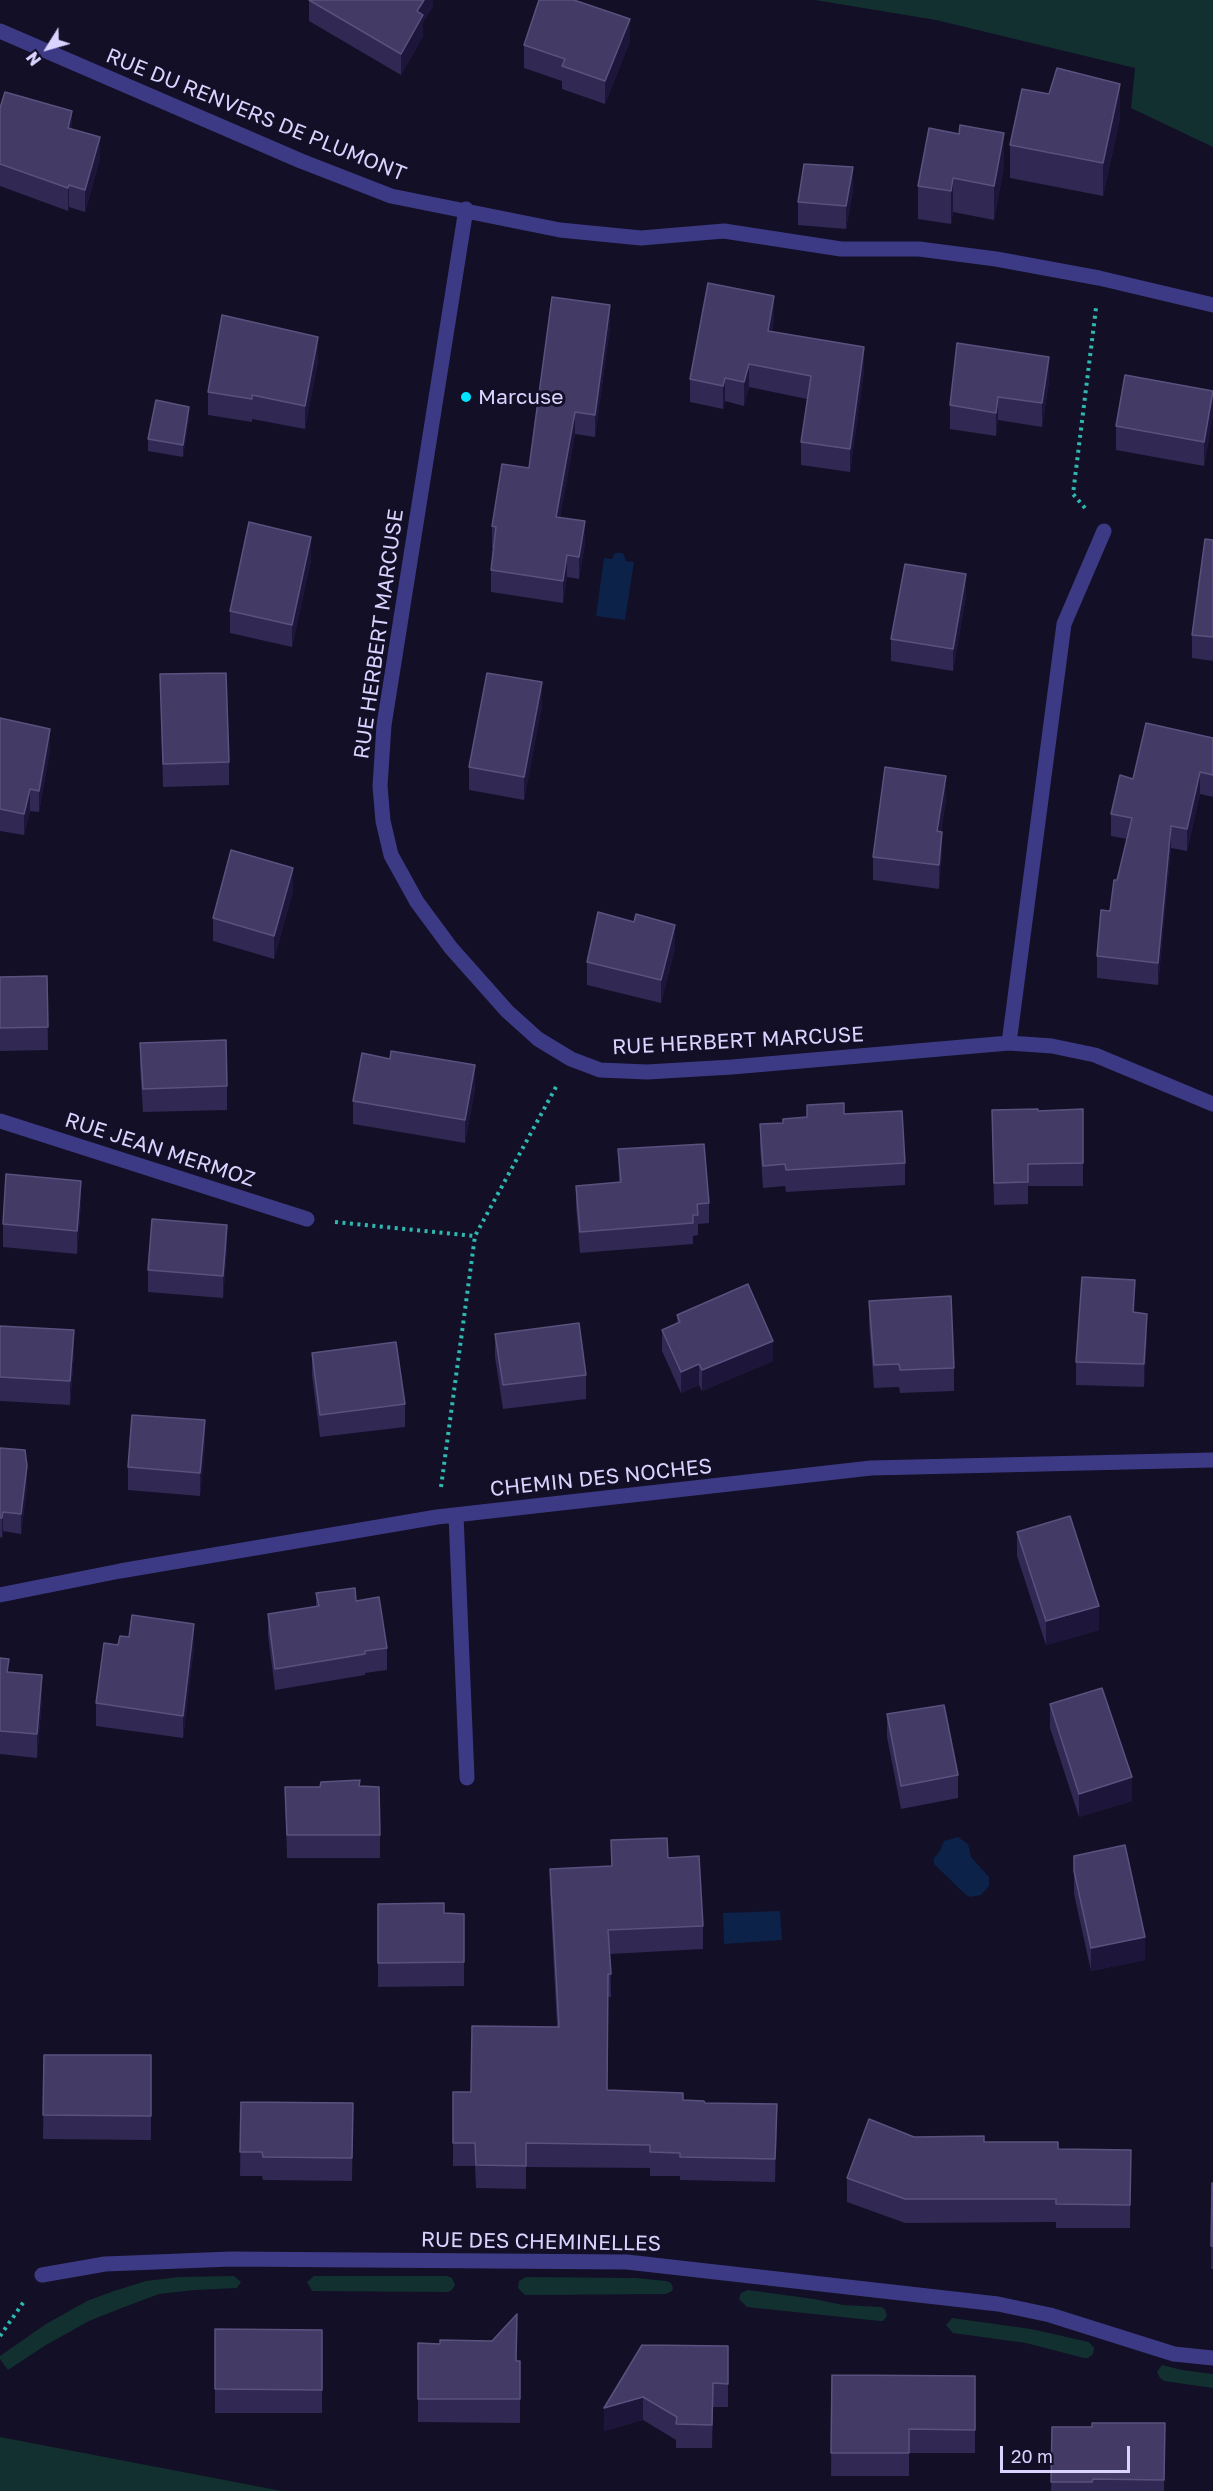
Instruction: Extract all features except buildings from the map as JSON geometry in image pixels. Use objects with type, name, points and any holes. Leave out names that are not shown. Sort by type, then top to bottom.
[{"type":"street","name":"RUE DU RENVERS DE PLUMONT","points":[[0,31],[301,161],[391,196],[466,209],[560,230],[641,238],[724,231],[841,249],[919,249],[996,259],[1099,278],[1213,305]]},
{"type":"street","name":"RUE HERBERT MARCUSE","points":[[466,209],[384,725],[380,786],[383,821],[391,855],[417,902],[451,948],[507,1011],[538,1039],[571,1059],[600,1070],[646,1072],[1010,1043],[1052,1046],[1095,1055],[1213,1104]]},
{"type":"street","points":[[1010,1043],[1064,624],[1104,531]]},
{"type":"street","name":"RUE JEAN MERMOZ","points":[[0,1120],[307,1219]]},
{"type":"street","name":"CHEMIN DES NOCHES","points":[[0,1595],[120,1571],[436,1517],[871,1468],[1213,1460]]},
{"type":"street","points":[[456,1515],[467,1778]]},
{"type":"street","name":"RUE DES CHEMINELLES","points":[[42,2275],[105,2264],[231,2259],[627,2262],[998,2304],[1050,2315],[1174,2354],[1213,2358]]},
{"type":"path","points":[[1099,278],[1073,494],[1104,531]]},
{"type":"path","points":[[436,1517],[475,1236],[571,1059]]},
{"type":"path","points":[[307,1219],[475,1236]]},
{"type":"path","points":[[0,2336],[42,2275]]},
{"type":"green space","points":[[815,0],[1213,0],[1213,147],[1131,108],[1135,68],[936,20]]},
{"type":"green space","points":[[234,2276],[241,2282],[237,2288],[159,2294],[89,2321],[8,2370],[0,2359],[0,2356],[46,2324],[87,2301],[111,2292],[146,2281],[179,2277]]},
{"type":"green space","points":[[314,2276],[447,2276],[452,2278],[455,2285],[448,2292],[312,2291],[307,2282]]},
{"type":"green space","points":[[526,2277],[636,2278],[666,2281],[671,2283],[673,2288],[666,2294],[525,2295],[518,2288],[519,2281]]},
{"type":"green space","points":[[748,2290],[843,2305],[881,2307],[885,2309],[887,2316],[880,2321],[747,2307],[739,2299],[741,2293]]},
{"type":"green space","points":[[952,2318],[1031,2329],[1089,2342],[1094,2348],[1093,2354],[1084,2358],[1026,2343],[953,2333],[946,2325]]},
{"type":"green space","points":[[1162,2365],[1213,2374],[1213,2388],[1164,2381],[1157,2372]]},
{"type":"green space","points":[[0,2437],[282,2491],[0,2491]]},
{"type":"water","points":[[615,553],[623,553],[626,561],[634,562],[625,620],[596,616],[604,558],[612,559]]},
{"type":"water","points":[[958,1837],[968,1844],[971,1857],[989,1877],[989,1886],[981,1895],[970,1897],[966,1895],[934,1864],[934,1858],[944,1841]]},
{"type":"water","points":[[780,1911],[782,1940],[724,1944],[723,1913]]},
{"type":"place","name":"Marcuse","points":[[466,397]]}]
